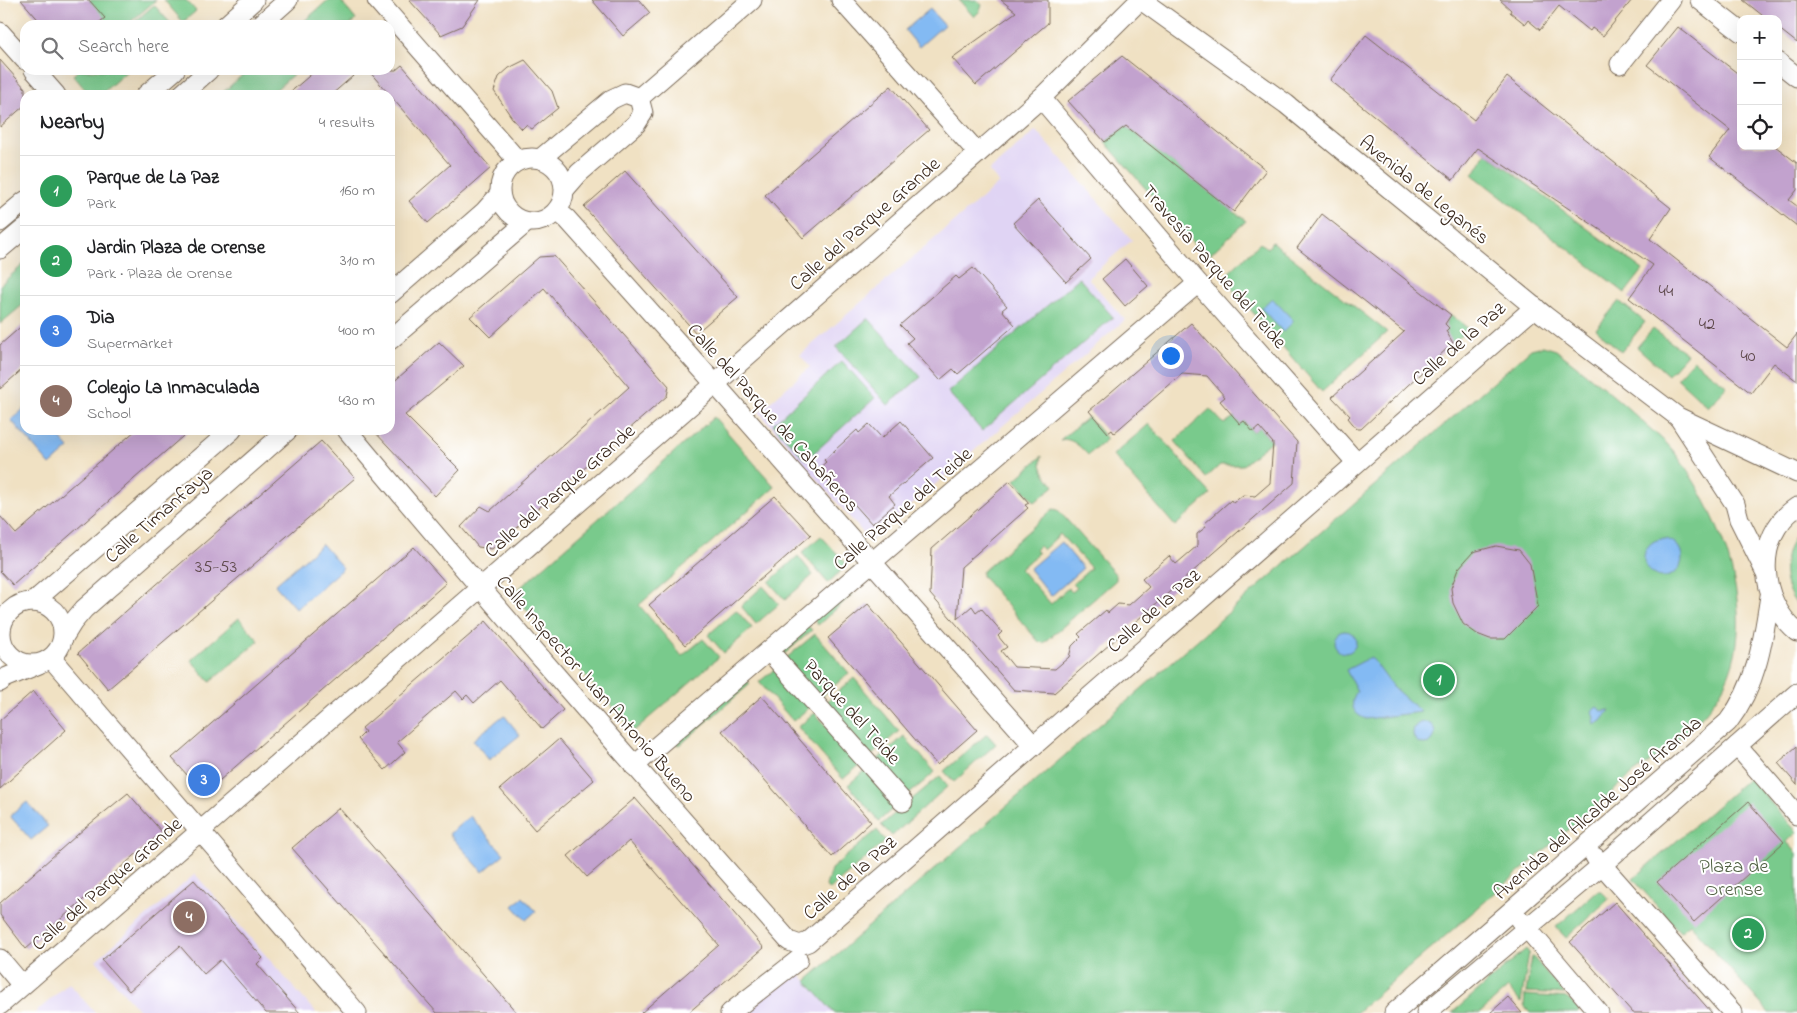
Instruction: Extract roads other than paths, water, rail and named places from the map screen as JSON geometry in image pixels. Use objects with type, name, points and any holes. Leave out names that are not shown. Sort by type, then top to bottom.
[{"type":"street","points":[[232,20],[254,0]]},
{"type":"street","points":[[266,20],[288,0]]},
{"type":"street","points":[[377,0],[395,20]]},
{"type":"street","points":[[639,98],[752,0]]},
{"type":"street","points":[[841,0],[978,153]]},
{"type":"street","name":"Calle del Parque Grande","points":[[0,1004],[716,384],[1041,98],[1141,0]]},
{"type":"street","name":"Avenida de Leganés","points":[[1141,0],[1286,104],[1535,307],[1678,417],[1797,473]]},
{"type":"street","points":[[1620,64],[1670,0]]},
{"type":"street","points":[[1700,0],[1737,29]]},
{"type":"street","points":[[395,21],[518,161]]},
{"type":"street","points":[[0,32],[20,54]]},
{"type":"street","points":[[1782,65],[1797,76]]},
{"type":"street","points":[[38,75],[52,90]]},
{"type":"street","points":[[152,90],[168,75]]},
{"type":"street","points":[[187,90],[203,75]]},
{"type":"street","points":[[540,159],[612,99],[625,93],[639,98]]},
{"type":"street","points":[[565,189],[579,173],[636,124],[643,113],[639,98]]},
{"type":"street","name":"Travesía Parque del Teide","points":[[1041,98],[1198,283],[1356,462]]},
{"type":"street","points":[[530,158],[540,159],[551,164],[561,176],[565,189],[563,201],[557,211],[548,219],[527,222],[514,217],[504,206],[500,194],[500,185],[508,169],[518,161],[530,158]]},
{"type":"street","points":[[395,290],[484,212],[500,194]]},
{"type":"street","points":[[0,222],[20,204]]},
{"type":"street","name":"Calle del Parque de Cabañeros","points":[[557,211],[567,219],[716,384],[1033,745]]},
{"type":"street","points":[[395,336],[527,222]]},
{"type":"street","points":[[0,249],[20,232]]},
{"type":"street","name":"Calle Parque del Teide","points":[[634,766],[1198,283]]},
{"type":"street","name":"Calle de la Paz","points":[[730,1013],[808,942],[1535,307]]},
{"type":"street","name":"Avenida de Leganés","points":[[1678,417],[1735,504],[1739,519],[1765,572]]},
{"type":"street","name":"Calle Timanfaya","points":[[33,602],[226,435]]},
{"type":"street","name":"Calle Timanfaya","points":[[63,638],[72,622],[84,609],[282,435]]},
{"type":"street","name":"Calle Inspector Juan Antonio Bueno","points":[[351,435],[480,589],[799,952]]},
{"type":"street","points":[[1797,507],[1777,528],[1768,549],[1765,572],[1770,596],[1778,612],[1797,632]]},
{"type":"street","name":"Avenida del Alcalde José Aranda","points":[[1394,1013],[1713,736],[1740,707],[1758,667],[1770,596]]},
{"type":"street","points":[[0,682],[46,660],[59,649],[63,638],[59,618],[52,609],[43,604],[33,602],[20,604],[3,615],[1,637],[6,650],[15,660],[28,664],[46,660]]},
{"type":"street","name":"Parque del Teide","points":[[769,651],[903,802]]},
{"type":"street","points":[[46,660],[200,832],[357,1013]]},
{"type":"street","points":[[1426,1013],[1602,865],[1797,693]]},
{"type":"street","points":[[1737,746],[1797,815]]},
{"type":"street","points":[[1586,847],[1733,1013]]},
{"type":"street","points":[[1512,911],[1599,1013]]},
{"type":"street","points":[[0,959],[22,985]]},
{"type":"water","points":[[930,9],[944,25],[919,47],[905,30]]},
{"type":"water","points":[[1272,298],[1294,321],[1283,332],[1261,308]]},
{"type":"water","points":[[20,412],[20,430],[11,420]]},
{"type":"water","points":[[24,435],[57,435],[69,448],[50,465]]},
{"type":"water","points":[[1663,539],[1670,540],[1676,545],[1681,551],[1681,565],[1676,571],[1670,576],[1663,577],[1656,576],[1650,571],[1645,565],[1644,558],[1645,551],[1650,545],[1656,540]]},
{"type":"water","points":[[1061,542],[1083,568],[1051,596],[1029,569]]},
{"type":"water","points":[[322,544],[343,568],[296,609],[275,585]]},
{"type":"water","points":[[1345,631],[1353,634],[1356,642],[1353,650],[1345,653],[1337,650],[1334,642],[1337,634]]},
{"type":"water","points":[[1371,657],[1393,687],[1421,712],[1366,719],[1355,711],[1353,700],[1357,691],[1346,670]]},
{"type":"water","points":[[1597,707],[1602,711],[1610,710],[1602,721],[1594,725],[1595,717],[1592,711]]},
{"type":"water","points":[[504,715],[520,735],[489,760],[473,740]]},
{"type":"water","points":[[1424,722],[1432,725],[1435,733],[1432,741],[1424,744],[1416,741],[1413,733],[1416,725]]},
{"type":"water","points":[[27,802],[48,826],[31,840],[10,816]]},
{"type":"water","points":[[470,816],[504,854],[483,872],[449,834]]},
{"type":"water","points":[[523,897],[536,911],[526,920],[513,906]]},
{"type":"place","name":"Parque de La Paz","points":[[1439,680]]},
{"type":"place","name":"Dia","points":[[204,780]]},
{"type":"place","name":"Colegio La Inmaculada","points":[[189,917]]},
{"type":"place","name":"Jardin Plaza de Orense","points":[[1748,934]]},
{"type":"park label","name":"Plaza de Orense","points":[[1734,876]]}]
